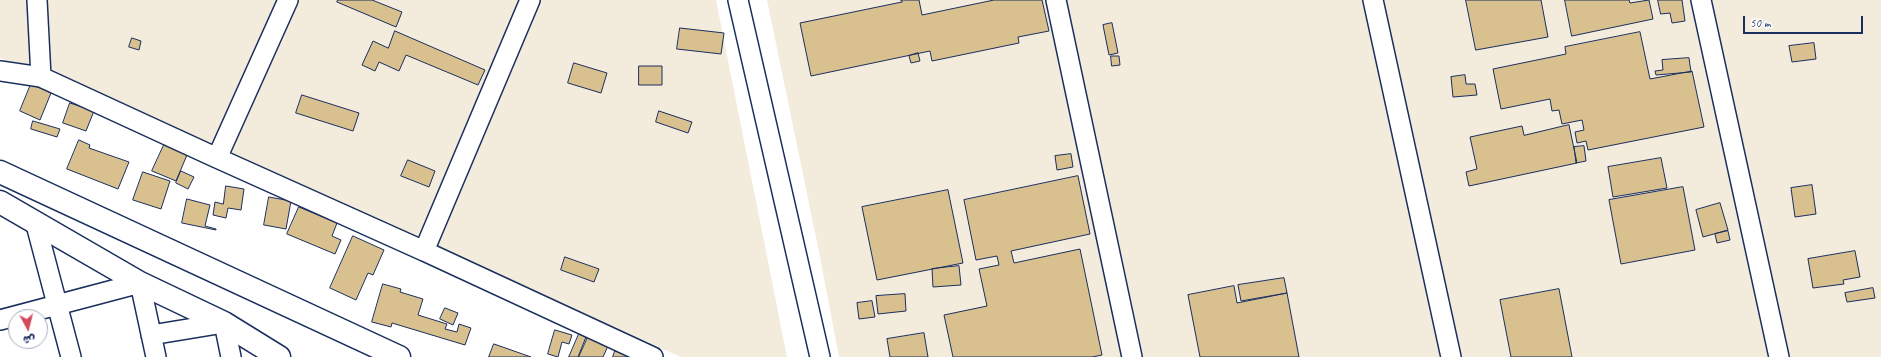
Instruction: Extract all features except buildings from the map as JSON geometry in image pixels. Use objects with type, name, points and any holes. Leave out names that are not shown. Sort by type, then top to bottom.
[{"type":"street","points":[[37,0],[41,77]]},
{"type":"street","points":[[217,158],[288,0]]},
{"type":"street","points":[[424,251],[530,0]]},
{"type":"street","points":[[738,0],[820,357]]},
{"type":"street","points":[[1056,0],[1132,357]]},
{"type":"street","points":[[1373,0],[1451,357]]},
{"type":"street","points":[[1701,0],[1779,357]]},
{"type":"street","points":[[0,71],[41,77],[653,357]]},
{"type":"street","points":[[0,172],[399,357]]},
{"type":"street","points":[[0,202],[140,283],[224,323],[279,357]]},
{"type":"street","points":[[35,221],[56,306],[71,357]]},
{"type":"street","points":[[0,320],[140,283]]},
{"type":"street","points":[[140,283],[156,357]]},
{"type":"street","points":[[152,335],[224,323]]},
{"type":"street","points":[[224,323],[232,357]]},
{"type":"shaded area","points":[[0,0],[716,0],[787,357],[681,357],[0,58]]},
{"type":"shaded area","points":[[767,0],[1881,0],[1881,357],[839,357]]}]
